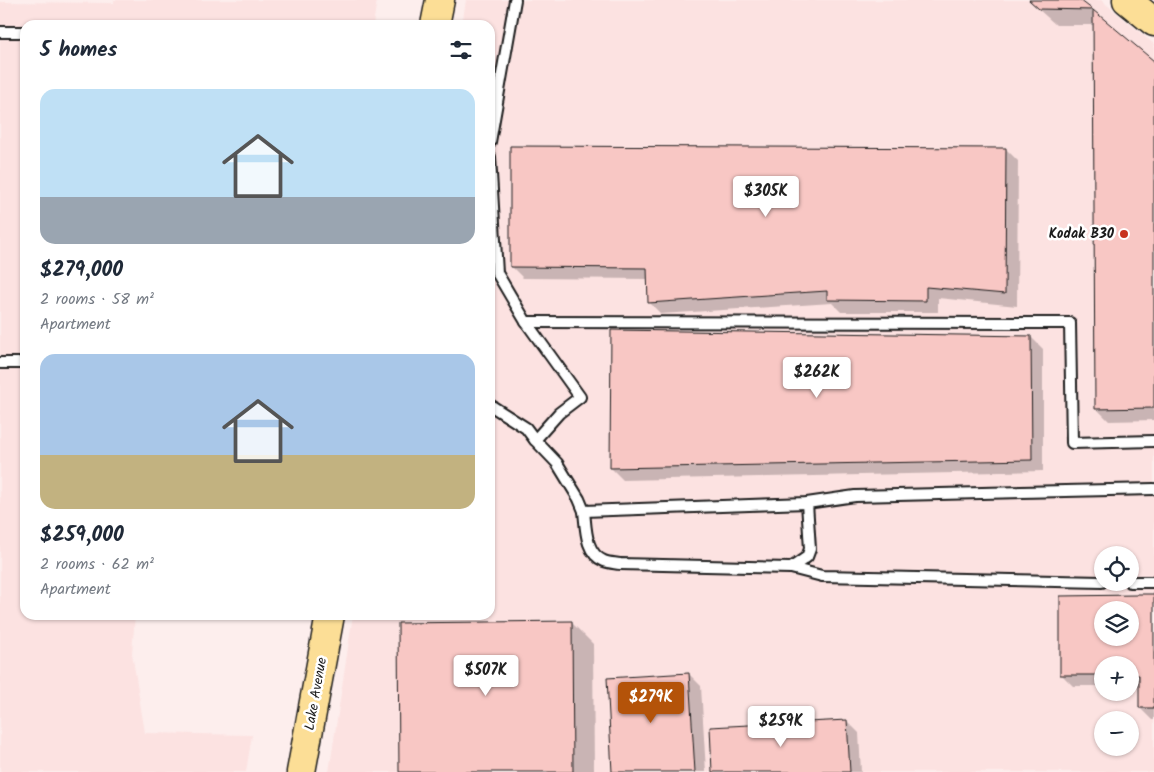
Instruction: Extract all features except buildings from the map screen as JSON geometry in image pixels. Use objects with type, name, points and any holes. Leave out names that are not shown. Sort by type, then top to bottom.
[{"type":"main road","points":[[436,20],[440,0]]},
{"type":"main road","points":[[1127,0],[1154,22]]},
{"type":"main road","name":"Lake Avenue","points":[[302,772],[329,620]]},
{"type":"lane","points":[[495,114],[515,0]]},
{"type":"lane","points":[[0,32],[20,32]]},
{"type":"lane","points":[[495,254],[496,273],[526,322],[580,397],[560,413],[535,440]]},
{"type":"lane","points":[[526,322],[1070,323],[1072,443],[1154,441]]},
{"type":"lane","points":[[0,362],[20,364]]},
{"type":"lane","points":[[495,408],[526,428],[557,463],[579,499],[584,511],[588,542],[594,554],[604,562],[791,568],[822,576],[1094,582]]},
{"type":"lane","points":[[584,511],[808,504],[854,496],[1154,489]]},
{"type":"lane","points":[[791,568],[807,557],[810,549],[808,504]]},
{"type":"lane","points":[[1139,582],[1154,582]]},
{"type":"shaded area","points":[[114,0],[377,0],[374,20],[20,20],[20,620],[135,620],[132,653],[145,733],[252,735],[246,772],[0,772],[0,2],[114,3]]},
{"type":"shaded area","points":[[466,0],[1101,0],[1154,44],[1154,772],[329,772],[352,620],[495,620],[495,20],[463,20]]},
{"type":"place","name":"Kodak B30","points":[[1124,234]]}]
